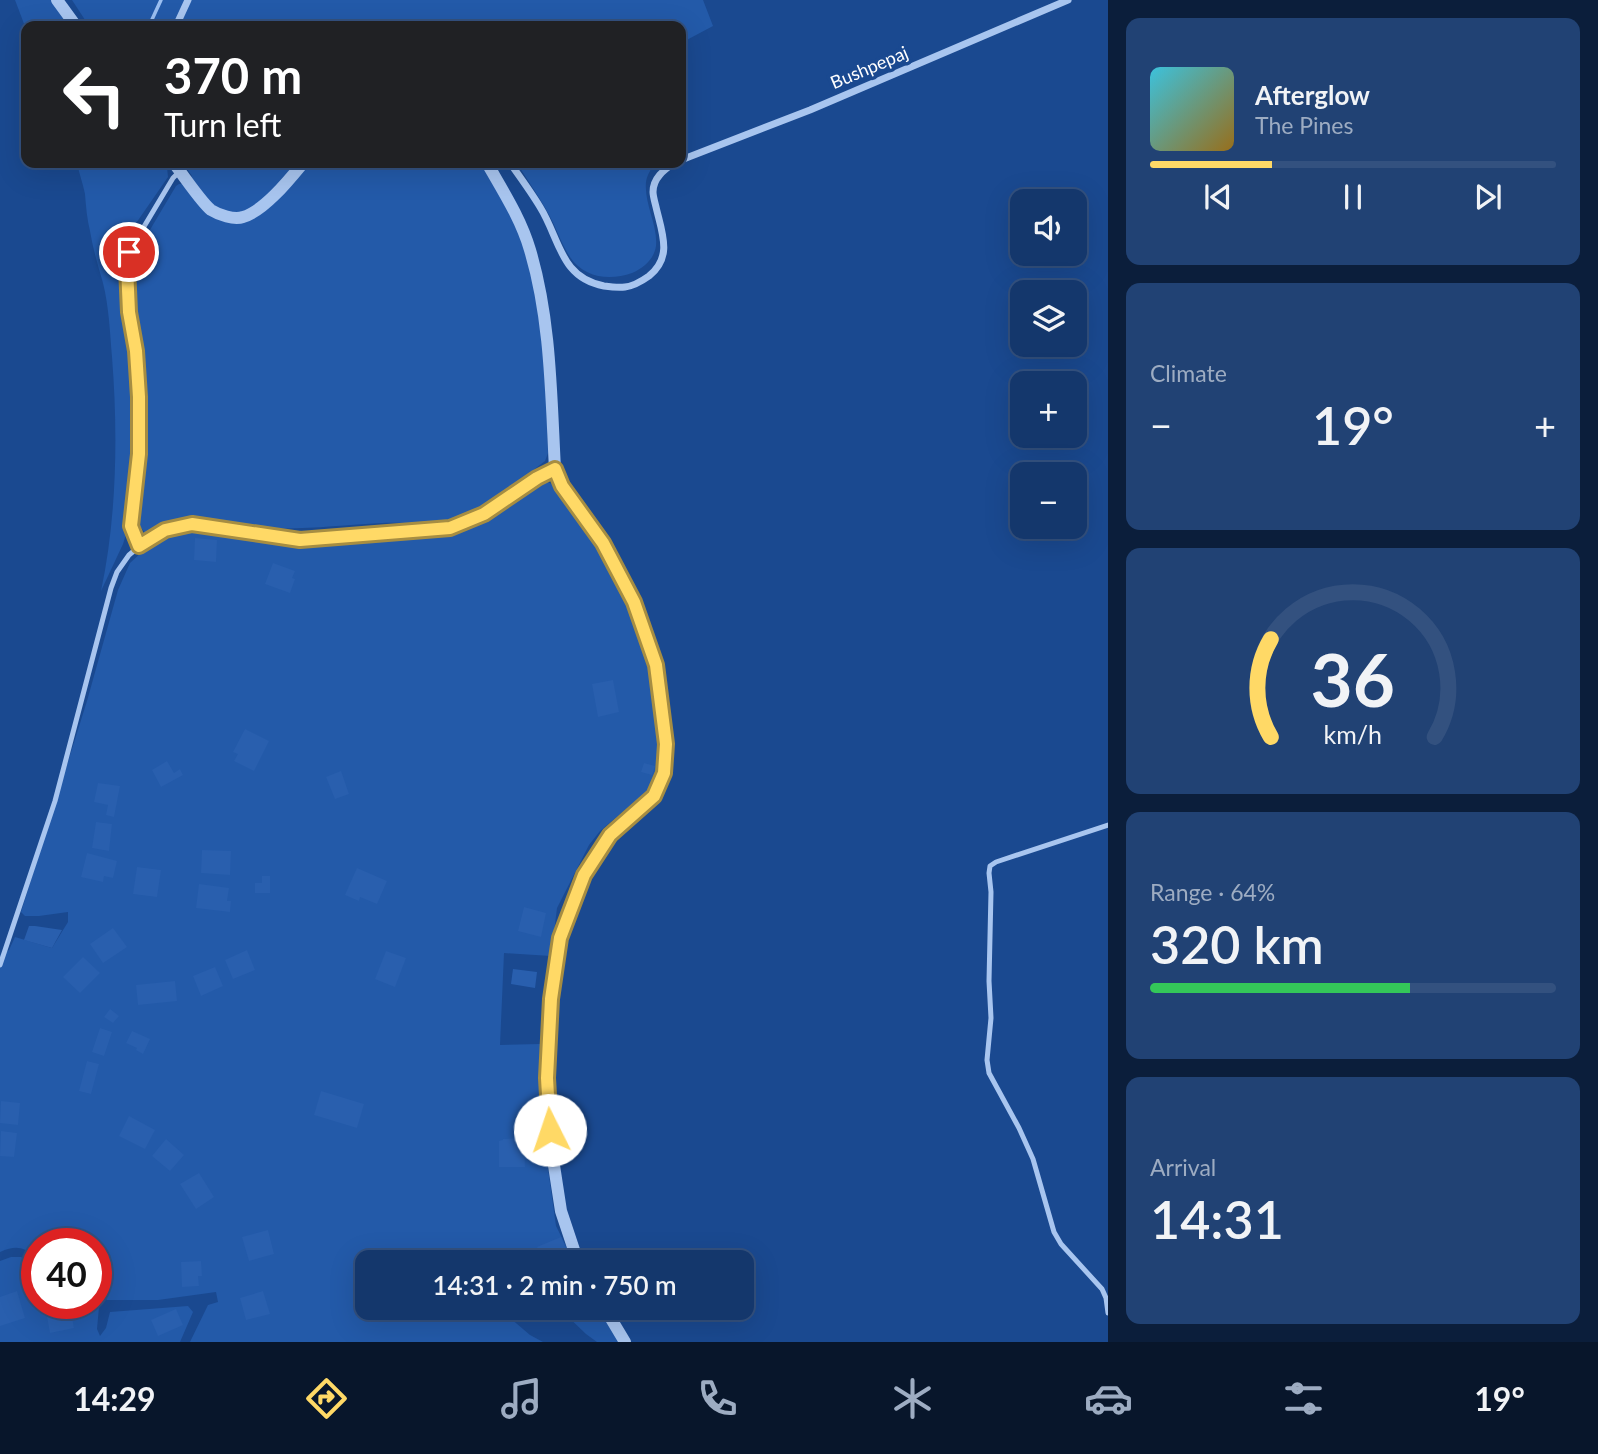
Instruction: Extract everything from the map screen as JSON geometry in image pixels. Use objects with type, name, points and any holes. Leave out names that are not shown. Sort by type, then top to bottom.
[{"type":"street","points":[[57,0],[72,21]]},
{"type":"street","points":[[178,21],[188,0]]},
{"type":"street","name":"Bushpepaj","points":[[686,158],[802,113],[1068,0]]},
{"type":"street","points":[[178,168],[210,210],[224,216],[241,218],[258,209],[286,185],[299,168]]},
{"type":"street","points":[[490,168],[530,247],[544,305],[555,469],[562,486],[603,543],[634,602],[656,665],[666,744],[664,773],[654,796],[610,835],[584,875],[560,938],[551,999],[547,1078],[551,1146],[561,1211],[574,1250]]},
{"type":"street","points":[[513,168],[541,208],[570,268],[587,281],[624,288],[644,280],[659,267],[664,258],[663,238],[653,191],[660,173],[667,168]]},
{"type":"street","points":[[612,1320],[625,1342]]},
{"type":"lane","points":[[139,546],[131,526],[139,454],[139,397],[136,351],[129,312],[127,267],[129,252],[177,168]]},
{"type":"lane","points":[[0,965],[55,801],[111,588],[117,572],[139,546],[165,530],[192,524],[300,540],[450,528],[484,514],[555,469]]},
{"type":"lane","points":[[1108,825],[990,866],[991,1018],[987,1060],[989,1073],[1033,1159],[1054,1232],[1061,1244],[1105,1287],[1108,1313]]},
{"type":"shaded area","points":[[15,0],[51,0],[66,21],[23,21]]},
{"type":"shaded area","points":[[72,0],[703,0],[713,26],[686,40],[686,21],[86,21]]},
{"type":"shaded area","points":[[78,168],[167,168],[168,177],[121,247],[124,310],[133,359],[135,457],[127,531],[101,591],[113,504],[114,386],[107,301],[87,217]]},
{"type":"shaded area","points":[[186,168],[486,168],[521,228],[543,310],[548,453],[545,461],[488,503],[463,516],[443,522],[280,528],[191,520],[145,533],[137,522],[144,405],[139,351],[132,314],[132,266],[141,245],[176,186],[192,176]]},
{"type":"shaded area","points":[[520,168],[652,168],[648,174],[646,190],[655,230],[655,251],[651,259],[636,271],[615,277],[590,273],[570,257]]},
{"type":"shaded area","points":[[542,481],[557,489],[594,539],[636,617],[648,654],[659,762],[655,778],[646,792],[600,831],[589,845],[557,908],[551,956],[504,953],[500,1045],[540,1044],[541,1119],[556,1226],[568,1250],[355,1250],[355,1320],[512,1320],[543,1342],[190,1342],[208,1305],[218,1302],[216,1292],[158,1300],[112,1300],[112,1228],[21,1228],[21,1249],[11,1248],[0,1252],[0,956],[9,950],[15,937],[52,948],[68,922],[68,912],[25,916],[21,912],[87,701],[118,590],[130,563],[143,551],[171,534],[190,531],[299,541],[453,530],[496,512],[533,484]]},
{"type":"shaded area","points":[[21,1257],[21,1319],[98,1319],[97,1329],[100,1336],[108,1319],[112,1319],[112,1312],[188,1306],[193,1312],[180,1342],[0,1342],[0,1261]]},
{"type":"shaded area","points":[[571,1320],[608,1320],[622,1342],[597,1342]]},
{"type":"building","points":[[195,538],[217,540],[216,562],[194,560]]},
{"type":"building","points":[[273,563],[295,571],[290,593],[265,584]]},
{"type":"building","points":[[613,680],[619,712],[598,717],[592,684]]},
{"type":"building","points":[[245,729],[269,741],[254,771],[234,761],[238,754],[233,752]]},
{"type":"building","points":[[167,761],[174,773],[180,769],[183,775],[161,787],[152,770]]},
{"type":"building","points":[[644,763],[655,766],[652,775],[641,772]]},
{"type":"building","points":[[341,771],[349,794],[335,799],[326,777]]},
{"type":"building","points":[[98,783],[120,786],[114,817],[106,815],[108,805],[94,802]]},
{"type":"building","points":[[96,822],[112,824],[109,851],[92,848]]},
{"type":"building","points":[[202,850],[231,851],[230,875],[201,873]]},
{"type":"building","points":[[87,853],[117,861],[113,878],[104,876],[103,882],[81,877]]},
{"type":"building","points":[[137,867],[161,870],[157,897],[133,894]]},
{"type":"building","points":[[357,868],[387,881],[377,904],[360,897],[359,901],[345,895]]},
{"type":"building","points":[[262,876],[270,876],[270,893],[255,893],[255,883],[262,883]]},
{"type":"building","points":[[199,884],[229,888],[227,901],[231,901],[230,912],[196,908]]},
{"type":"building","points":[[524,907],[546,913],[541,937],[518,931]]},
{"type":"building","points":[[29,926],[62,930],[52,948],[24,940]]},
{"type":"building","points":[[113,928],[127,947],[103,963],[90,944]]},
{"type":"building","points":[[247,950],[255,970],[233,979],[225,960]]},
{"type":"building","points":[[386,951],[406,958],[395,987],[375,979]]},
{"type":"building","points":[[83,957],[100,973],[80,993],[63,977]]},
{"type":"building","points":[[215,967],[223,986],[201,996],[193,976]]},
{"type":"building","points":[[513,969],[537,972],[535,988],[511,984]]},
{"type":"building","points":[[175,981],[177,1001],[138,1005],[136,985]]},
{"type":"building","points":[[110,1009],[119,1016],[113,1023],[104,1017]]},
{"type":"building","points":[[100,1028],[112,1032],[104,1056],[92,1052]]},
{"type":"building","points":[[132,1031],[150,1039],[143,1054],[126,1043]]},
{"type":"building","points":[[87,1061],[99,1064],[91,1094],[79,1091]]},
{"type":"building","points":[[321,1091],[364,1104],[357,1128],[314,1115]]},
{"type":"building","points":[[1,1101],[20,1103],[18,1125],[0,1123]]},
{"type":"building","points":[[129,1116],[155,1130],[145,1149],[119,1136]]},
{"type":"building","points":[[1,1131],[17,1133],[14,1157],[0,1156]]},
{"type":"building","points":[[524,1138],[525,1167],[499,1167],[499,1141]]},
{"type":"building","points":[[166,1139],[184,1155],[170,1171],[152,1156]]},
{"type":"building","points":[[199,1173],[214,1197],[196,1209],[180,1184]]},
{"type":"building","points":[[268,1230],[274,1254],[249,1261],[242,1237]]},
{"type":"building","points":[[561,1237],[567,1250],[538,1250],[537,1247]]},
{"type":"building","points":[[201,1261],[202,1276],[198,1276],[199,1286],[182,1287],[181,1262]]},
{"type":"building","points":[[17,1291],[22,1319],[0,1326],[0,1297]]},
{"type":"building","points":[[263,1291],[270,1314],[246,1320],[240,1298]]},
{"type":"building","points":[[176,1309],[183,1325],[158,1336],[151,1320]]},
{"type":"building","points":[[47,1319],[72,1319],[74,1328],[50,1333]]},
{"type":"waterway","points":[[151,21],[161,0]]},
{"type":"route","points":[[129,252],[129,312],[136,351],[139,397],[139,454],[131,526],[139,546],[165,530],[192,524],[300,540],[450,528],[484,514],[555,469],[562,486],[603,543],[634,602],[656,665],[666,744],[664,773],[654,796],[610,835],[584,875],[560,938],[551,999],[547,1078],[550,1130]]}]
